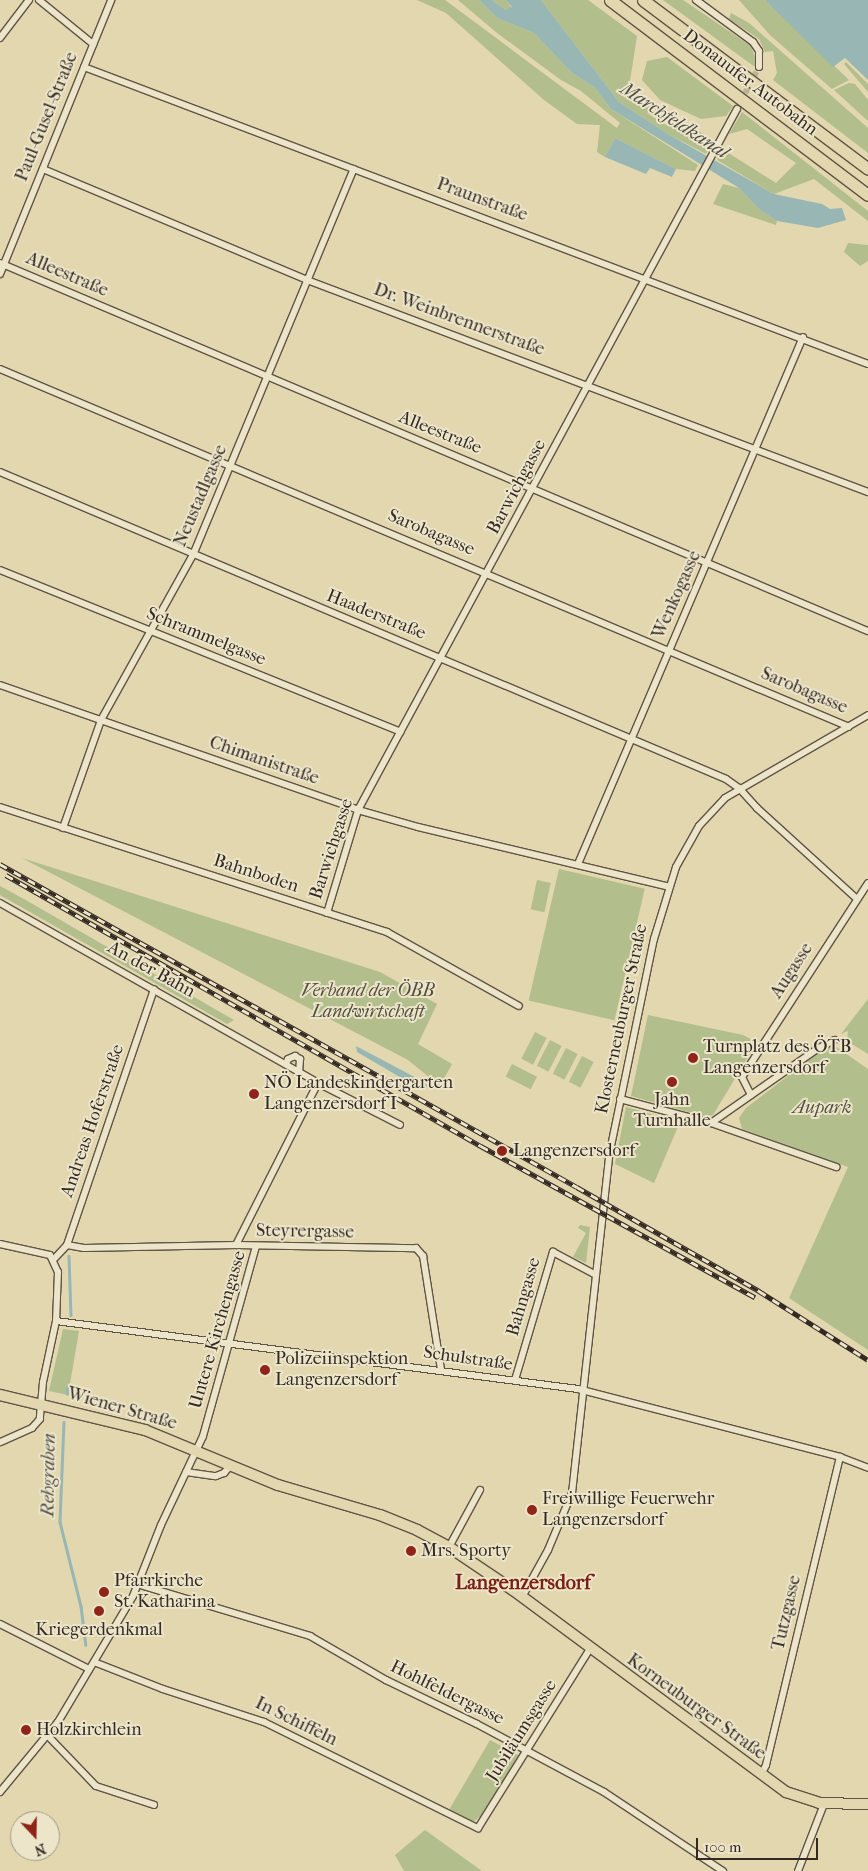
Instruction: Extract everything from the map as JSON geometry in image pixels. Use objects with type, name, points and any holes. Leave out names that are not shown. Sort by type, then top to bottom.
[{"type":"highway","name":"Donauufer Autobahn","points":[[610,0],[868,195]]},
{"type":"highway","name":"Donauufer Autobahn","points":[[643,0],[868,169]]},
{"type":"main road","name":"Wiener Straße","points":[[0,1395],[145,1430],[198,1450],[278,1486],[395,1520],[449,1547],[522,1597]]},
{"type":"main road","name":"Korneuburger Straße","points":[[522,1597],[786,1792],[824,1804],[868,1804]]},
{"type":"street","points":[[0,38],[29,0]]},
{"type":"street","points":[[39,0],[93,44]]},
{"type":"street","name":"Paul-Gusel-Straße","points":[[0,274],[2,264],[43,170],[111,0]]},
{"type":"street","points":[[696,0],[753,42],[759,52],[759,67]]},
{"type":"street","name":"Praunstraße","points":[[84,67],[647,278],[868,364]]},
{"type":"street","name":"Barwichgasse","points":[[327,913],[358,810],[534,488],[588,384],[737,109]]},
{"type":"street","name":"Neustadlgasse","points":[[63,828],[102,720],[193,555],[354,169]]},
{"type":"street","name":"Dr. Weinbrennerstraße","points":[[43,170],[307,280],[588,384],[868,492]]},
{"type":"street","name":"Alleestraße","points":[[2,264],[868,631]]},
{"type":"street","name":"Wenkogasse","points":[[578,864],[803,338]]},
{"type":"street","name":"Sarobagasse","points":[[0,369],[669,649],[849,727]]},
{"type":"street","name":"Haaderstraße","points":[[0,472],[193,555],[631,738],[739,788]]},
{"type":"street","name":"Schrammelgasse","points":[[0,570],[400,732]]},
{"type":"street","name":"Chimanistraße","points":[[0,685],[358,810],[418,827],[668,887]]},
{"type":"street","name":"Klosterneuburger Straße","points":[[522,1597],[569,1504],[584,1390],[594,1274],[620,1099],[668,887],[699,826],[739,788],[868,715]]},
{"type":"street","points":[[739,788],[757,808],[857,899]]},
{"type":"street","name":"Bahnboden","points":[[0,807],[327,913],[408,942],[519,1006]]},
{"type":"street","name":"Augasse","points":[[752,1096],[742,1076],[868,883]]},
{"type":"street","name":"An der Bahn","points":[[0,902],[318,1083],[400,1125]]},
{"type":"street","name":"Andreas Hoferstraße","points":[[54,1259],[67,1245],[154,988]]},
{"type":"street","points":[[711,1123],[818,1049],[835,1040]]},
{"type":"street","name":"An der Bahn","points":[[286,1064],[288,1059],[295,1056],[300,1059],[299,1072]]},
{"type":"street","name":"Untere Kirchengasse","points":[[236,1246],[318,1083]]},
{"type":"street","points":[[620,1099],[711,1123],[836,1167]]},
{"type":"street","points":[[0,1244],[54,1259],[58,1272],[56,1321],[41,1417],[35,1426],[0,1442]]},
{"type":"street","name":"Steyrergasse","points":[[67,1245],[84,1248],[236,1246],[416,1248],[423,1256],[441,1370]]},
{"type":"street","name":"Untere Kirchengasse","points":[[0,1792],[48,1736],[94,1662],[137,1584],[186,1472],[198,1450],[256,1246]]},
{"type":"street","name":"Bahngasse","points":[[515,1380],[553,1252],[594,1274]]},
{"type":"street","name":"Schulstraße","points":[[56,1321],[584,1390],[840,1457],[868,1468]]},
{"type":"street","name":"Tutzgasse","points":[[761,1775],[766,1765],[840,1457]]},
{"type":"street","points":[[186,1472],[216,1476],[224,1474],[231,1465]]},
{"type":"street","points":[[449,1547],[480,1490]]},
{"type":"street","name":"Hohlfeldergasse","points":[[137,1584],[310,1636],[386,1680],[528,1750],[604,1792],[723,1871]]},
{"type":"street","points":[[0,1624],[89,1669]]},
{"type":"street","name":"Jubiläumsgasse","points":[[478,1828],[590,1649]]},
{"type":"street","name":"In Schiffeln","points":[[94,1662],[163,1689],[264,1722],[478,1828]]},
{"type":"street","points":[[48,1736],[96,1786],[154,1805]]},
{"type":"street","points":[[798,1871],[824,1804]]},
{"type":"green space","points":[[417,0],[445,0],[617,128],[620,123],[581,91],[561,80],[497,33],[458,0],[479,0],[497,18],[534,33],[571,72],[594,87],[611,109],[698,165],[695,171],[676,169],[615,138],[605,157],[597,152],[600,125],[577,124],[544,100],[446,13]]},
{"type":"green space","points":[[492,0],[505,0],[512,8],[506,10]]},
{"type":"green space","points":[[541,0],[588,0],[637,36],[630,81],[636,94],[658,109],[654,116],[645,112],[666,125],[685,123],[712,139],[706,154],[668,134],[619,102]]},
{"type":"green space","points":[[663,0],[683,0],[751,46],[756,60],[755,67]]},
{"type":"green space","points":[[739,0],[765,0],[849,80],[832,89],[770,35]]},
{"type":"green space","points":[[731,13],[749,23],[868,128],[868,153],[773,80],[777,73],[773,51],[765,52],[759,39],[729,19]]},
{"type":"green space","points":[[667,57],[733,106],[726,116],[701,119],[660,100],[642,80],[647,61]]},
{"type":"green space","points":[[846,62],[868,84],[868,92],[844,64]]},
{"type":"green space","points":[[849,83],[855,84],[868,100],[868,121],[834,90]]},
{"type":"green space","points":[[742,112],[868,211],[868,221],[814,179],[774,194],[717,160],[722,149],[776,183],[796,163],[747,129],[729,134]]},
{"type":"green space","points":[[723,184],[739,188],[760,210],[777,221],[776,225],[713,204]]},
{"type":"green space","points":[[848,243],[868,245],[868,261],[860,266],[844,252]]},
{"type":"green space","name":"Verband der ÖBB Landwirtschaft","points":[[22,858],[380,972],[437,1004],[418,1044],[452,1064],[440,1086],[408,1060]]},
{"type":"green space","points":[[559,869],[645,889],[614,1020],[529,1001]]},
{"type":"green space","points":[[537,880],[551,883],[544,912],[531,909]]},
{"type":"green space","points":[[0,886],[234,1020],[227,1024],[0,895]]},
{"type":"green space","points":[[868,999],[868,1054],[847,1041],[848,1031],[841,1034]]},
{"type":"green space","name":"Turnplatz des ÖTB Langenzersdorf","points":[[648,1015],[743,1035],[757,1042],[713,1115],[706,1117],[631,1096]]},
{"type":"green space","points":[[535,1032],[547,1038],[533,1065],[521,1059]]},
{"type":"green space","points":[[550,1040],[562,1046],[548,1072],[537,1066]]},
{"type":"green space","name":"Aupark","points":[[827,1046],[835,1046],[868,1069],[868,1350],[789,1298],[848,1167],[742,1129],[739,1118],[746,1108]]},
{"type":"green space","points":[[566,1048],[578,1054],[564,1080],[553,1074]]},
{"type":"green space","points":[[582,1056],[594,1062],[580,1088],[569,1082]]},
{"type":"green space","points":[[512,1064],[537,1077],[531,1089],[506,1076]]},
{"type":"green space","points":[[626,1107],[680,1122],[654,1183],[615,1164]]},
{"type":"green space","points":[[580,1225],[590,1227],[586,1263],[573,1257],[586,1233],[578,1228]]},
{"type":"green space","points":[[63,1329],[79,1331],[68,1395],[49,1391]]},
{"type":"green space","points":[[490,1740],[518,1755],[520,1759],[482,1815],[473,1822],[449,1810]]},
{"type":"green space","points":[[425,1830],[482,1871],[404,1871],[395,1855]]},
{"type":"water","name":"Marchfeldkanal","points":[[479,0],[492,0],[506,10],[512,7],[505,0],[541,0],[619,102],[668,134],[774,194],[822,204],[830,209],[842,208],[846,220],[818,228],[777,221],[760,210],[739,188],[611,109],[594,87],[571,72],[534,33],[497,18]]},
{"type":"water","points":[[765,0],[868,0],[868,80],[845,58],[833,67]]},
{"type":"water","points":[[615,138],[676,169],[672,177],[650,168],[646,174],[605,157]]},
{"type":"water","points":[[356,1046],[426,1083],[428,1088],[422,1090],[357,1052]]},
{"type":"waterway","points":[[69,1256],[71,1315]]},
{"type":"waterway","points":[[67,1388],[67,1394]]},
{"type":"waterway","name":"Rehgraben","points":[[64,1422],[60,1522],[81,1606],[86,1645]]},
{"type":"tunnel","points":[[741,101],[759,67]]},
{"type":"railway","points":[[0,864],[577,1187],[759,1291],[868,1360]]},
{"type":"railway","points":[[6,875],[481,1146],[755,1297]]},
{"type":"place","name":"Turnplatz des ÖTB Langenzersdorf","points":[[693,1058]]},
{"type":"place","name":"Jahn Turnhalle","points":[[672,1082]]},
{"type":"place","name":"NÖ Landeskindergarten Langenzersdorf I","points":[[254,1094]]},
{"type":"place","name":"Langenzersdorf","points":[[502,1151]]},
{"type":"place","name":"Polizeiinspektion Langenzersdorf","points":[[265,1370]]},
{"type":"place","name":"Freiwillige Feuerwehr Langenzersdorf","points":[[532,1510]]},
{"type":"place","name":"Mrs. Sporty","points":[[411,1551]]},
{"type":"place","name":"Pfarrkirche St. Katharina","points":[[104,1592]]},
{"type":"place","name":"Kriegerdenkmal","points":[[99,1611]]},
{"type":"place","name":"Holzkirchlein","points":[[26,1730]]},
{"type":"district","name":"Langenzersdorf","points":[[523,1582]]}]
